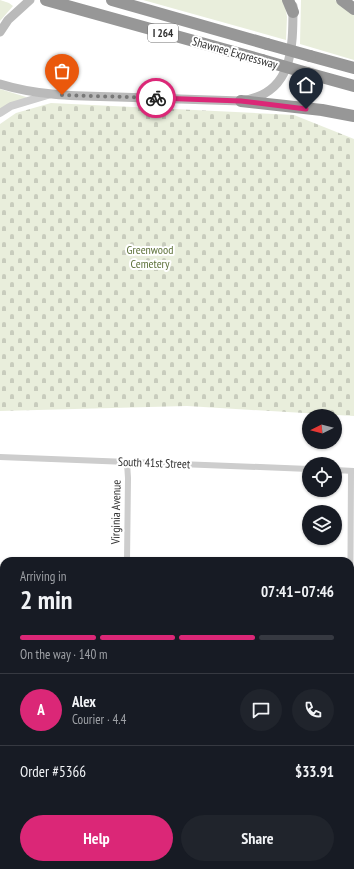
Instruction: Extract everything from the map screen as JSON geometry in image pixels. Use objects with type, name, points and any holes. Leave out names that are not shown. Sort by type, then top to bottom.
[{"type":"highway","name":"Shawnee Expressway","points":[[46,0],[354,86]]},
{"type":"highway","name":"Shawnee Expressway","points":[[112,0],[354,68]]},
{"type":"highway","points":[[288,0],[293,6]]},
{"type":"highway","points":[[342,0],[354,9]]},
{"type":"highway","points":[[241,101],[322,110],[354,116]]},
{"type":"main road","points":[[0,32],[8,20],[30,0]]},
{"type":"main road","points":[[0,84],[14,88],[51,94],[241,101],[253,100],[266,94],[279,82],[285,73],[293,36],[293,6]]},
{"type":"main road","points":[[0,75],[14,88]]},
{"type":"street","points":[[0,113],[11,106],[51,94]]},
{"type":"street","name":"South 41st Street","points":[[0,457],[302,469]]},
{"type":"street","name":"Virginia Avenue","points":[[127,463],[127,557]]},
{"type":"street","points":[[342,470],[353,471],[352,557]]},
{"type":"green space","points":[[0,0],[13,6],[0,21]]},
{"type":"green space","points":[[143,0],[284,0],[287,17],[286,40]]},
{"type":"green space","points":[[301,0],[335,0],[354,14],[354,60],[300,44]]},
{"type":"green space","points":[[0,89],[26,97],[27,98],[0,109]]},
{"type":"green space","name":"Greenwood Cemetery","points":[[51,103],[294,115],[354,139],[354,416],[342,415],[342,409],[302,409],[302,413],[187,406],[0,411],[0,124],[16,113]]},
{"type":"way so far","points":[[62,95],[156,98]]},
{"type":"route","points":[[156,98],[241,101],[306,109]]}]
